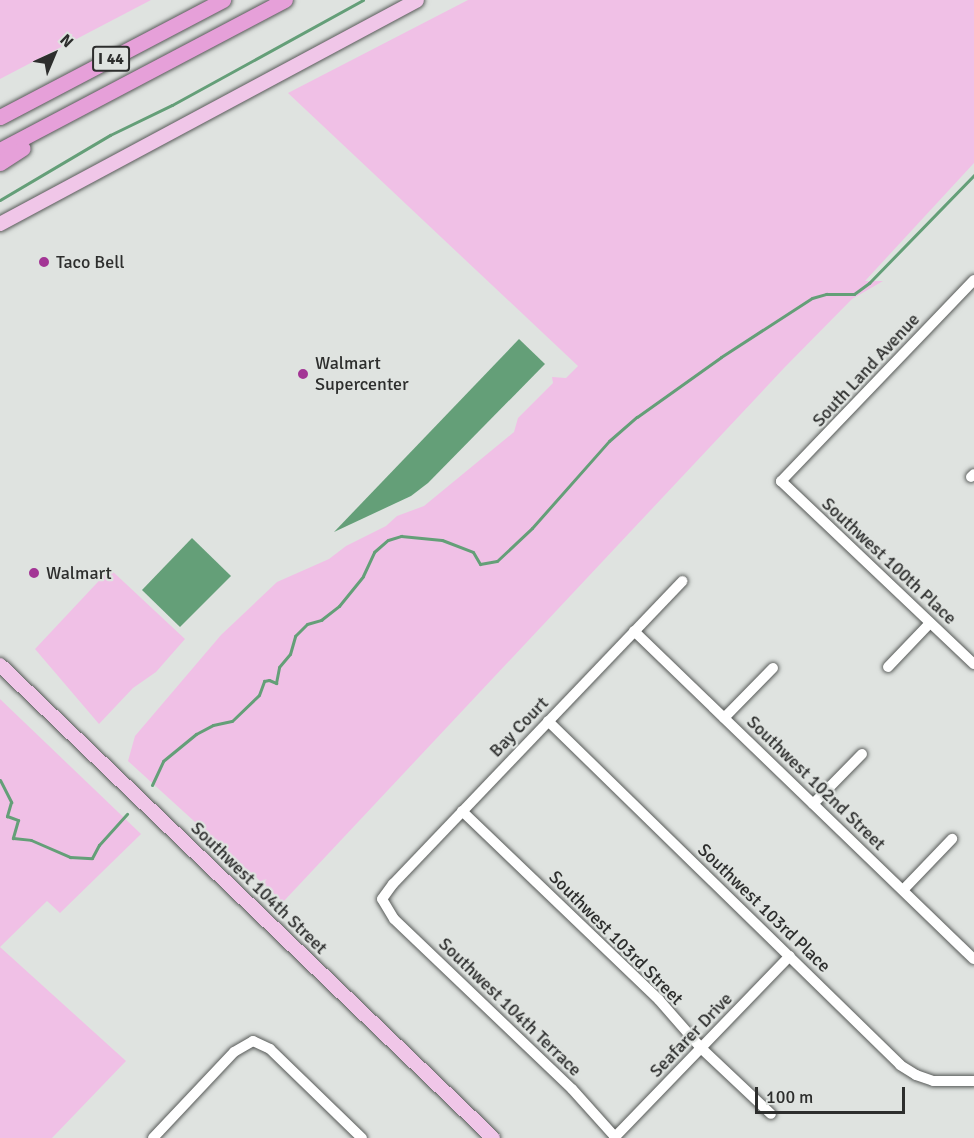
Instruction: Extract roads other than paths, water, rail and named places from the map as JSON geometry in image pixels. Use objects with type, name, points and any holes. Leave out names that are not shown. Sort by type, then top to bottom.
[{"type":"highway","name":"I 44","points":[[0,117],[223,0]]},
{"type":"highway","name":"I 44","points":[[0,150],[285,0]]},
{"type":"highway","points":[[0,163],[85,106]]},
{"type":"main road","points":[[0,224],[417,0]]},
{"type":"main road","name":"Southwest 104th Street","points":[[0,665],[493,1138]]},
{"type":"street","name":"South Land Avenue","points":[[781,481],[974,279]]},
{"type":"street","name":"Southwest 100th Place","points":[[781,481],[974,664]]},
{"type":"street","name":"Bay Court","points":[[382,899],[393,884],[462,811],[683,581]]},
{"type":"street","points":[[888,667],[930,622]]},
{"type":"street","name":"Southwest 102nd Street","points":[[634,631],[974,959]]},
{"type":"street","points":[[724,718],[773,668]]},
{"type":"street","name":"Southwest 103rd Place","points":[[548,722],[909,1071],[933,1081],[974,1081]]},
{"type":"street","points":[[813,804],[862,754]]},
{"type":"street","name":"Southwest 103rd Street","points":[[462,811],[659,1000],[701,1048],[771,1114]]},
{"type":"street","points":[[903,890],[952,839]]},
{"type":"street","name":"Southwest 104th Terrace","points":[[382,899],[394,919],[572,1089],[615,1138]]},
{"type":"street","name":"Seafarer Drive","points":[[615,1138],[790,956]]},
{"type":"street","points":[[159,1136],[234,1052],[253,1041],[270,1049],[362,1138]]},
{"type":"waterway","points":[[0,200],[110,135],[172,105],[363,0]]},
{"type":"waterway","points":[[152,785],[163,761],[196,734],[213,725],[232,721],[259,695],[264,681],[269,680],[276,683],[279,667],[290,654],[295,636],[307,624],[321,620],[339,606],[363,576],[374,552],[388,540],[401,536],[442,540],[473,552],[480,564],[497,561],[532,528],[609,441],[637,417],[721,357],[812,298],[826,294],[854,294],[869,283],[974,175]]},
{"type":"waterway","points":[[0,780],[11,802],[7,816],[18,820],[13,838],[31,840],[70,857],[92,858],[99,845],[127,814]]},
{"type":"place","name":"Taco Bell","points":[[44,262]]},
{"type":"place","name":"Walmart Supercenter","points":[[303,374]]},
{"type":"place","name":"Walmart","points":[[34,573]]}]
